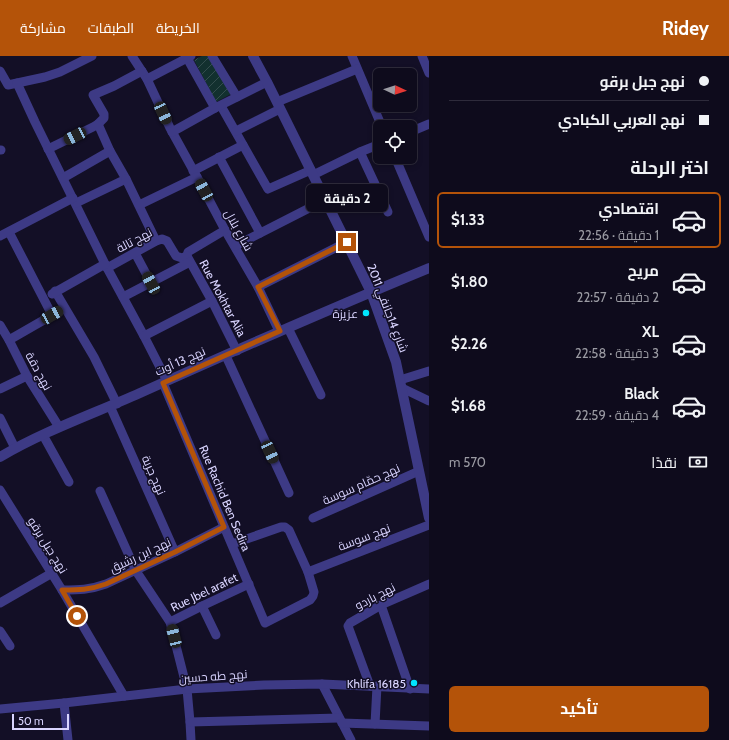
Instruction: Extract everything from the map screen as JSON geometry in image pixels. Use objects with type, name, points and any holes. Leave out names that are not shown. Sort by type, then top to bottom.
[{"type":"street","points":[[8,85],[29,81],[60,72],[92,56]]},
{"type":"street","name":"شارع بلال","points":[[132,56],[145,75],[172,132],[225,230],[321,395]]},
{"type":"street","points":[[212,56],[237,97]]},
{"type":"street","name":"شارع 14جانفي 2011","points":[[253,56],[371,292],[396,362],[429,518]]},
{"type":"street","points":[[352,56],[379,120]]},
{"type":"street","points":[[422,56],[429,73]]},
{"type":"street","points":[[48,148],[93,127],[104,118],[104,114],[93,95],[189,57],[218,107],[236,131],[268,189],[373,147]]},
{"type":"street","points":[[236,131],[279,106],[357,69]]},
{"type":"street","name":"Rue Rachid Ben Sedira","points":[[0,71],[48,148],[106,266],[144,336],[165,382],[265,623],[310,600],[314,592],[308,572]]},
{"type":"street","points":[[172,132],[267,82]]},
{"type":"street","points":[[98,124],[110,151],[126,179],[156,241]]},
{"type":"street","points":[[417,129],[429,124]]},
{"type":"street","points":[[139,205],[195,174],[219,157],[243,145]]},
{"type":"street","points":[[63,178],[110,151]]},
{"type":"street","points":[[360,152],[388,212]]},
{"type":"street","points":[[219,157],[260,233]]},
{"type":"street","points":[[397,164],[429,237]]},
{"type":"street","points":[[0,236],[74,200],[126,179]]},
{"type":"street","points":[[235,246],[325,200]]},
{"type":"street","name":"Rue Mokhtar Alia","points":[[225,230],[188,252],[189,259],[237,350]]},
{"type":"street","points":[[9,232],[52,315]]},
{"type":"street","name":"نهج تالة","points":[[43,298],[162,239],[167,241],[176,256],[179,258],[189,259]]},
{"type":"street","points":[[258,287],[347,242]]},
{"type":"street","points":[[135,253],[151,283]]},
{"type":"street","points":[[123,297],[151,283],[189,259]]},
{"type":"street","name":"نهج 13 أوت","points":[[0,457],[15,448],[59,427],[429,268]]},
{"type":"street","name":"نهج جربة","points":[[55,291],[94,357],[175,552]]},
{"type":"street","points":[[144,336],[212,301]]},
{"type":"street","points":[[9,340],[65,308]]},
{"type":"street","name":"نهج دقة","points":[[0,324],[27,376],[59,427]]},
{"type":"street","points":[[226,356],[289,494]]},
{"type":"street","points":[[401,384],[429,371]]},
{"type":"street","points":[[0,389],[27,376]]},
{"type":"street","points":[[401,384],[429,401]]},
{"type":"street","points":[[0,418],[15,448]]},
{"type":"street","points":[[43,435],[69,482]]},
{"type":"street","name":"نهج حمّام سوسة","points":[[313,518],[419,471]]},
{"type":"street","name":"نهج جبل برقو","points":[[0,490],[52,573],[124,696]]},
{"type":"street","points":[[100,491],[136,570],[170,622],[187,689],[191,740]]},
{"type":"street","name":"نهج سوسة","points":[[308,572],[429,525]]},
{"type":"street","name":"نهج ابن رشيق","points":[[62,590],[85,590],[106,584],[224,527]]},
{"type":"street","points":[[232,544],[284,527],[289,530],[308,572]]},
{"type":"street","points":[[0,604],[52,573]]},
{"type":"street","name":"Rue Jbel arafet","points":[[170,622],[249,584]]},
{"type":"street","name":"نهج باردو","points":[[374,686],[348,626],[350,623],[381,605],[429,584]]},
{"type":"street","points":[[381,605],[410,688]]},
{"type":"street","points":[[202,606],[216,635]]},
{"type":"street","points":[[0,631],[10,646]]},
{"type":"street","points":[[322,684],[351,740]]},
{"type":"street","name":"نهج طه حسين","points":[[0,708],[64,703],[187,689],[264,685],[322,684],[429,690]]},
{"type":"street","points":[[374,686],[375,724]]},
{"type":"street","points":[[64,703],[68,740]]},
{"type":"street","points":[[190,722],[341,721],[429,726]]},
{"type":"green space","points":[[202,56],[213,56],[233,93],[216,102],[194,60]]},
{"type":"place","name":"عزيزة","points":[[366,313]]},
{"type":"place","name":"Khlifa 16185","points":[[414,683]]},
{"type":"route","points":[[77,616],[62,590],[85,590],[106,584],[224,527],[163,383],[280,331],[258,287],[347,242]]}]
